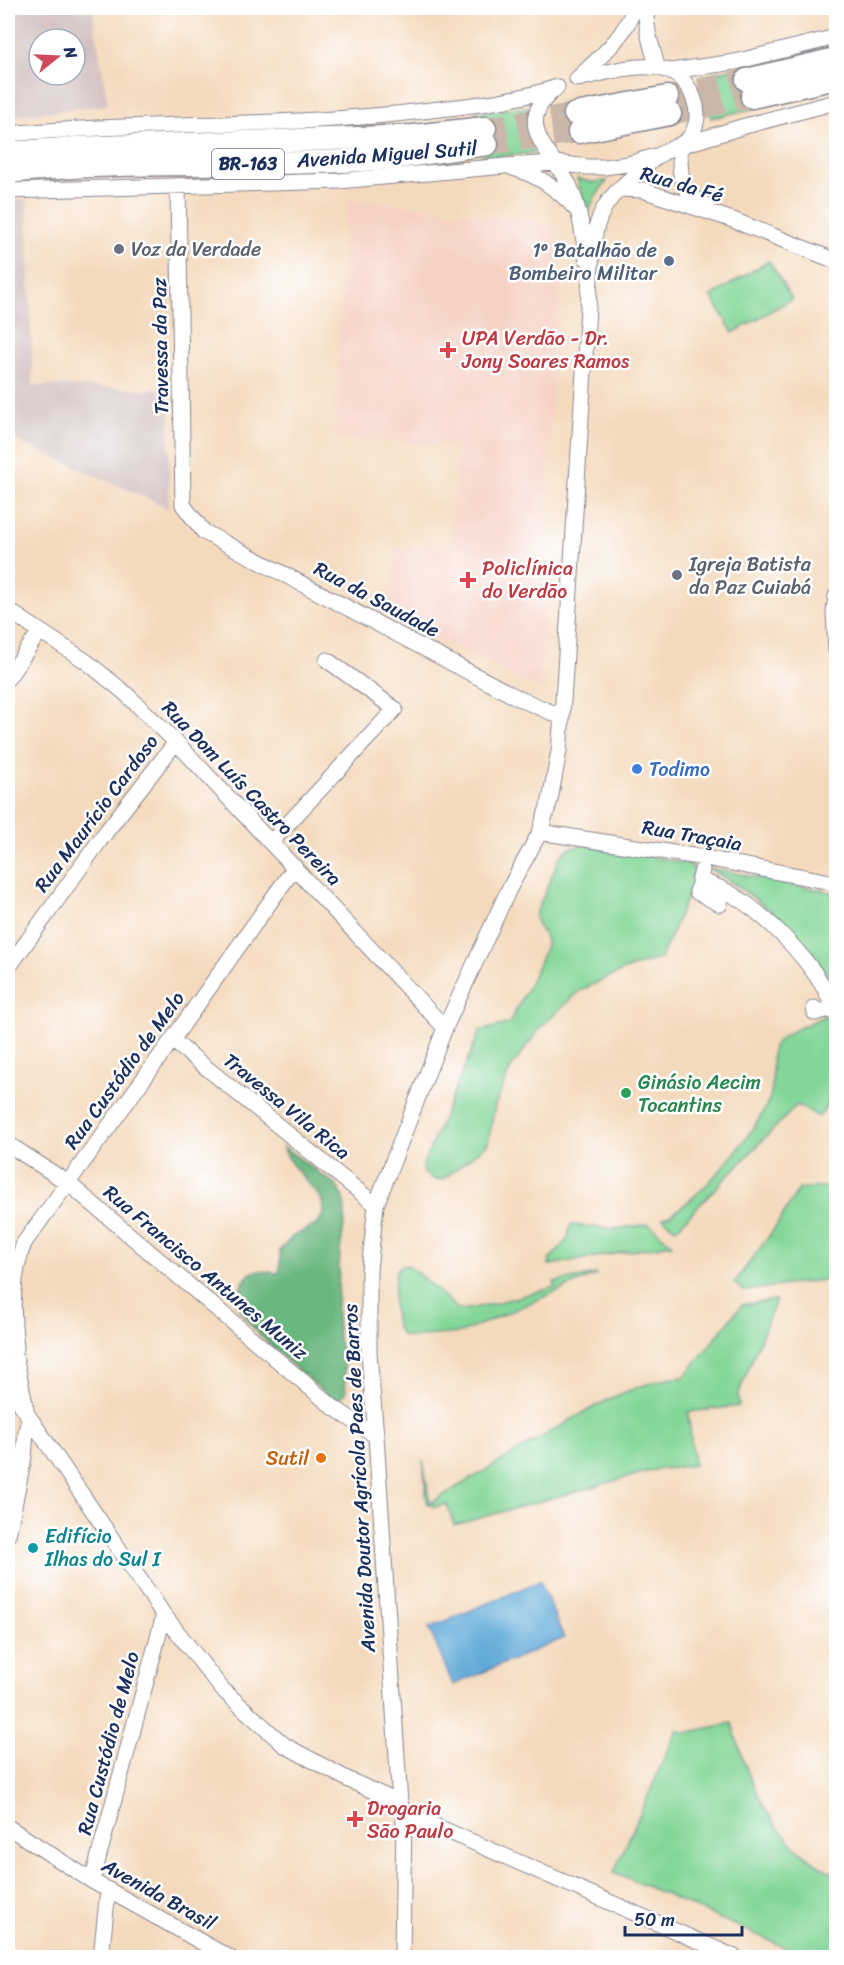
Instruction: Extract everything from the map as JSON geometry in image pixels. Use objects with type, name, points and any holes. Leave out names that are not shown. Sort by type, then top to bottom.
[{"type":"highway","points":[[837,59],[749,88],[837,78]]},
{"type":"highway","points":[[577,123],[668,105]]},
{"type":"highway","name":"BR-163","points":[[8,153],[413,136],[486,136],[380,159],[222,165],[90,166],[8,172]]},
{"type":"street","points":[[578,79],[612,46],[634,8]]},
{"type":"street","points":[[646,8],[645,19],[650,42],[664,69],[686,83],[697,112],[695,128],[680,147]]},
{"type":"street","points":[[556,87],[578,79],[626,68],[664,69],[735,62],[837,37]]},
{"type":"street","name":"Avenida Doutor Agrícola Paes de Barros","points":[[556,87],[541,103],[536,116],[536,125],[540,143],[556,163],[569,186],[579,212],[590,277]]},
{"type":"street","name":"Avenida Miguel Sutil","points":[[8,134],[402,114],[504,101],[556,87]]},
{"type":"street","points":[[680,147],[745,126],[837,102]]},
{"type":"street","name":"Avenida Doutor Agrícola Paes de Barros","points":[[402,1958],[402,1808],[369,1353],[369,1270],[376,1206],[446,1028],[508,891],[540,832],[553,781],[559,752],[562,717],[590,277],[593,245],[599,219],[607,202],[620,189],[660,154],[680,147]]},
{"type":"street","name":"Rua da Fé","points":[[680,147],[681,177],[685,190],[691,197],[733,220]]},
{"type":"street","name":"Avenida Miguel Sutil","points":[[8,191],[339,181],[556,163],[604,166],[627,164],[660,154]]},
{"type":"street","points":[[505,166],[546,182],[579,212]]},
{"type":"street","name":"Travessa da Paz","points":[[178,186],[183,505]]},
{"type":"street","name":"Rua da Fé","points":[[620,189],[643,190],[733,220],[837,261]]},
{"type":"street","name":"Rua da Saudade","points":[[183,505],[204,532],[518,698],[562,717]]},
{"type":"street","points":[[837,596],[834,611],[837,650]]},
{"type":"street","name":"Rua Dom Luís Castro Pereira","points":[[8,610],[87,662],[125,693],[176,742],[446,1028]]},
{"type":"street","points":[[8,678],[40,631]]},
{"type":"street","points":[[271,842],[395,709],[327,660]]},
{"type":"street","name":"Rua Maurício Cardoso","points":[[8,968],[106,832],[176,742]]},
{"type":"street","name":"Rua Traçaia","points":[[540,832],[705,858],[837,883]]},
{"type":"street","points":[[705,858],[697,892],[720,904]]},
{"type":"street","name":"Rua Custódio de Melo","points":[[28,1414],[12,1354],[10,1314],[17,1263],[24,1243],[295,867]]},
{"type":"street","points":[[699,880],[731,893],[753,909],[810,967],[825,988],[835,1012],[815,1013],[814,1008]]},
{"type":"street","name":"Travessa Vila Rica","points":[[172,1040],[376,1206]]},
{"type":"street","name":"Rua Francisco Antunes Muniz","points":[[8,1144],[68,1183],[333,1407],[376,1436]]},
{"type":"street","points":[[8,1386],[164,1615],[222,1689],[284,1745],[402,1808],[737,1958]]},
{"type":"street","points":[[8,1535],[24,1457],[28,1414]]},
{"type":"street","points":[[24,1457],[44,1439]]},
{"type":"street","name":"Rua Custódio de Melo","points":[[92,1881],[164,1615]]},
{"type":"street","name":"Avenida Brasil","points":[[8,1827],[92,1881],[230,1958]]},
{"type":"street","points":[[101,1958],[108,1890]]},
{"type":"shaded area","points":[[92,8],[108,105],[8,116],[8,9]]},
{"type":"shaded area","name":"UPA Verdão - Dr. Jony Soares Ramos","points":[[347,198],[555,225],[562,262],[549,450],[541,690],[387,614],[397,546],[451,547],[458,445],[335,438]]},
{"type":"shaded area","points":[[27,199],[33,385],[170,390],[169,508],[8,437],[8,200]]},
{"type":"green space","points":[[746,65],[738,77],[737,90],[743,100],[756,108],[711,118],[709,96],[706,86],[699,77]]},
{"type":"green space","points":[[529,107],[526,127],[534,153],[479,158],[491,147],[493,134],[487,121],[474,113]]},
{"type":"green space","points":[[577,179],[591,182],[607,181],[594,198],[589,211],[587,210]]},
{"type":"green space","points":[[769,261],[792,299],[733,333],[711,296]]},
{"type":"green space","points":[[584,845],[686,863],[693,868],[696,876],[661,958],[624,970],[579,991],[539,1029],[511,1068],[495,1105],[488,1143],[445,1178],[437,1180],[432,1178],[424,1173],[423,1165],[480,1031],[510,1022],[545,948],[545,938],[535,916],[560,857],[569,848]]},
{"type":"green space","points":[[709,868],[836,893],[836,993],[814,955],[783,921],[746,892]]},
{"type":"green space","points":[[828,1014],[836,1025],[836,1092],[819,1117],[797,1105],[676,1229],[663,1218],[692,1199],[708,1183],[740,1147],[764,1111],[771,1091],[773,1046],[783,1036]]},
{"type":"green space","points":[[282,1146],[336,1185],[344,1199],[345,1219],[340,1252],[337,1308],[338,1339],[343,1354],[346,1393],[338,1400],[327,1395],[275,1350],[250,1324],[235,1299],[250,1274],[260,1271],[278,1273],[280,1250],[293,1236],[318,1224],[324,1212],[321,1198],[291,1163]]},
{"type":"green space","points":[[836,1186],[836,1278],[744,1291],[734,1283],[775,1228],[799,1189]]},
{"type":"green space","points":[[649,1224],[672,1244],[549,1265],[550,1259],[567,1240],[571,1225],[615,1229]]},
{"type":"green space","points":[[408,1265],[458,1309],[463,1310],[555,1287],[554,1282],[597,1274],[461,1333],[410,1337],[401,1335],[396,1325],[393,1303],[396,1272],[399,1267]]},
{"type":"green space","points":[[776,1300],[738,1395],[739,1406],[688,1412],[694,1465],[654,1470],[454,1525],[447,1504],[435,1507],[427,1503],[423,1460],[430,1503],[608,1400],[646,1384],[684,1377],[742,1305]]},
{"type":"green space","points":[[732,1723],[756,1792],[780,1830],[795,1846],[836,1875],[836,1957],[807,1957],[614,1872],[677,1730],[685,1733]]},
{"type":"water","points":[[540,1581],[564,1638],[453,1685],[429,1628]]},
{"type":"tunnel","points":[[667,97],[747,80]]},
{"type":"tunnel","points":[[670,114],[752,97]]},
{"type":"tunnel","points":[[485,128],[575,114]]},
{"type":"tunnel","points":[[487,144],[579,132]]},
{"type":"place","name":"Voz da Verdade","points":[[119,249]]},
{"type":"place","name":"1º Batalhão de Bombeiro Militar","points":[[669,261]]},
{"type":"place","name":"UPA Verdão - Dr. Jony Soares Ramos","points":[[448,350]]},
{"type":"place","name":"Igreja Batista da Paz Cuiabá","points":[[677,575]]},
{"type":"place","name":"Policlínica do Verdão","points":[[468,580]]},
{"type":"place","name":"Todimo","points":[[637,769]]},
{"type":"place","name":"Ginásio Aecim Tocantins","points":[[626,1093]]},
{"type":"place","name":"Sutil","points":[[321,1458]]},
{"type":"place","name":"Edifício Ilhas do Sul I","points":[[33,1548]]},
{"type":"place","name":"Drogaria São Paulo","points":[[355,1819]]}]
